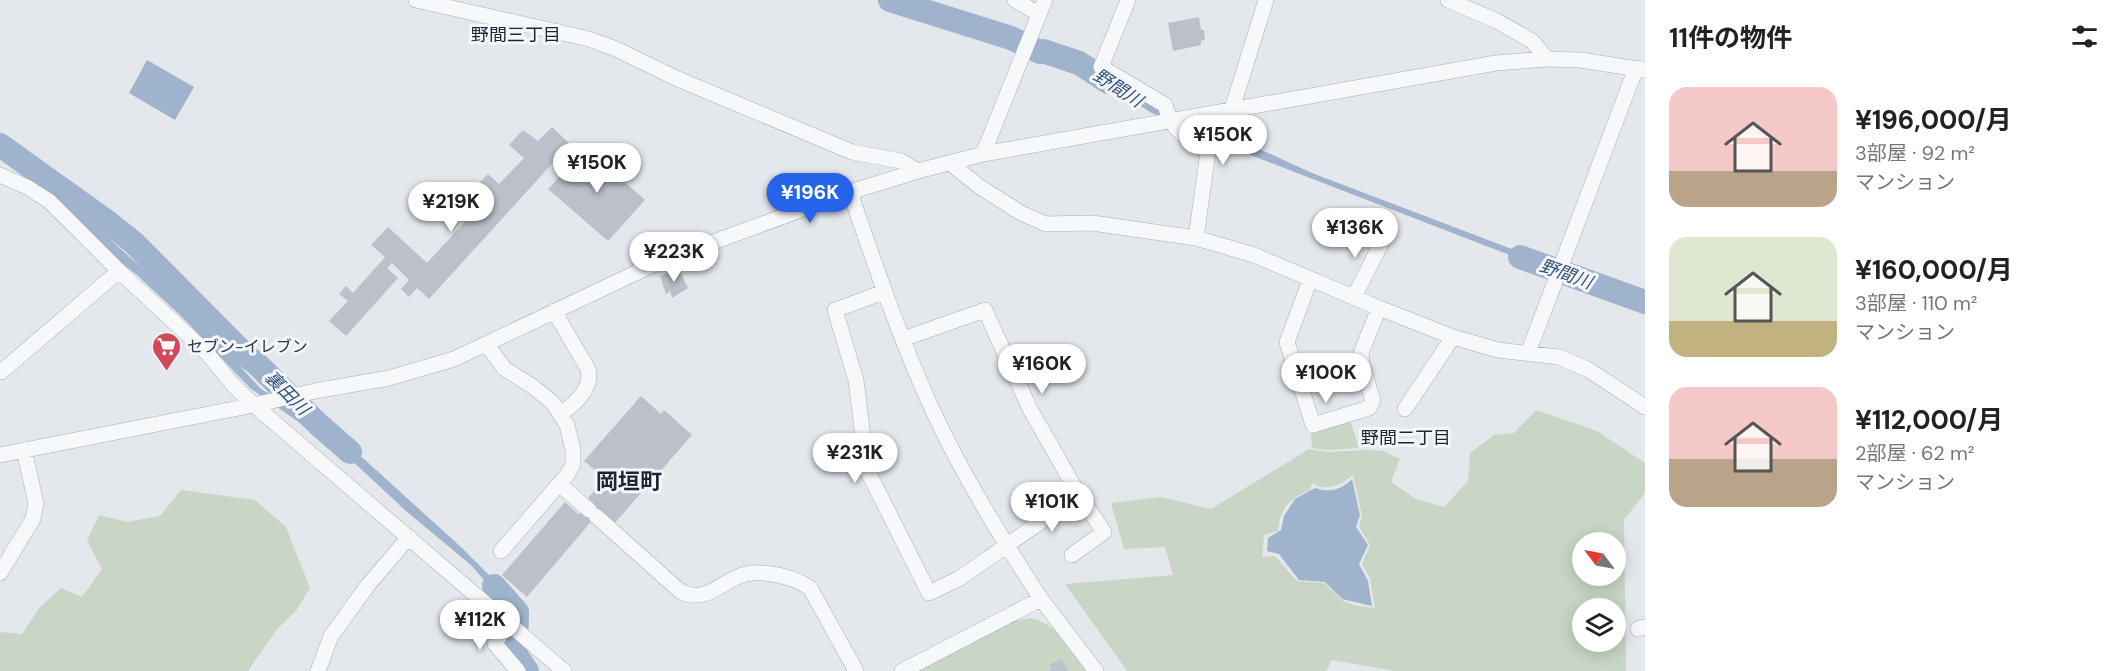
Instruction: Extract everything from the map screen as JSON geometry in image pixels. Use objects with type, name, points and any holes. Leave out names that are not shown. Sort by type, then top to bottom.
[{"type":"street","points":[[416,0],[589,39],[852,152],[901,161],[918,171]]},
{"type":"street","points":[[983,154],[1042,7],[1014,0]]},
{"type":"street","points":[[1128,0],[1101,67],[1165,105],[1170,121],[1180,134],[1208,152],[1196,238]]},
{"type":"street","points":[[1232,109],[1266,0]]},
{"type":"street","points":[[1448,0],[1497,21],[1532,41],[1547,59]]},
{"type":"street","points":[[0,455],[389,378],[454,360],[661,261],[850,192],[983,154],[1476,66],[1547,59],[1580,60],[1641,69],[1528,353]]},
{"type":"street","points":[[950,163],[996,198],[1046,224],[1092,224],[1196,238],[1254,255],[1453,337],[1498,350],[1559,357],[1589,370],[1645,408]]},
{"type":"street","points":[[0,175],[27,187],[49,201],[119,271],[206,352],[235,387],[254,405],[564,671]]},
{"type":"street","points":[[850,192],[884,292],[903,339],[937,419],[971,486],[1041,598],[1096,671]]},
{"type":"street","points":[[1354,297],[1385,236]]},
{"type":"street","points":[[0,370],[1,372],[119,271]]},
{"type":"street","points":[[1310,280],[1287,342],[1313,425],[1369,408],[1373,401],[1362,364],[1361,352],[1379,308]]},
{"type":"street","points":[[884,292],[835,310],[856,380],[867,470],[929,593],[960,578],[1079,495]]},
{"type":"street","points":[[903,339],[985,310],[1030,409],[1079,495],[1104,532],[1072,555]]},
{"type":"street","points":[[554,311],[588,369],[590,378],[584,392],[560,414]]},
{"type":"street","points":[[1405,409],[1453,337]]},
{"type":"street","points":[[486,344],[505,369],[553,403],[567,426],[573,450],[573,465],[567,475],[501,551]]},
{"type":"street","points":[[0,573],[33,519],[36,503],[24,450]]},
{"type":"street","points":[[560,484],[681,592],[692,597],[713,591],[744,574],[759,573],[800,581],[810,588],[856,671]]},
{"type":"street","points":[[318,671],[331,636],[368,585],[409,537]]},
{"type":"street","points":[[902,671],[1041,598]]},
{"type":"street","points":[[507,624],[495,644],[518,671]]},
{"type":"green space","points":[[1536,410],[1597,431],[1645,463],[1645,493],[1624,520],[1624,532],[1572,532],[1572,586],[1625,586],[1625,598],[1572,598],[1572,652],[1626,652],[1626,671],[1395,671],[1332,660],[1326,671],[1127,671],[1065,584],[1173,575],[1165,547],[1124,549],[1111,503],[1161,497],[1211,509],[1309,449],[1327,452],[1383,451],[1400,459],[1391,482],[1416,499],[1444,507],[1468,481],[1470,453],[1494,435],[1514,433]],"holes":[[[1353,475],[1362,515],[1359,527],[1370,545],[1362,564],[1370,579],[1375,608],[1343,601],[1324,583],[1297,581],[1275,556],[1262,557],[1264,535],[1278,531],[1281,516],[1287,505],[1310,490],[1312,483],[1328,488],[1344,482]]]},
{"type":"green space","points":[[1350,420],[1359,448],[1326,450],[1312,448],[1311,433]]},
{"type":"green space","points":[[181,490],[255,500],[286,527],[310,588],[296,611],[277,629],[248,671],[0,671],[0,632],[22,634],[40,607],[61,588],[82,597],[102,569],[87,541],[99,515],[127,522],[160,516]]},
{"type":"green space","points":[[1030,618],[1056,631],[1086,671],[918,671],[1011,622]]},
{"type":"water","name":"野間川","points":[[878,0],[912,0],[965,15],[1065,56],[1158,107],[1312,173],[1517,251],[1584,268],[1645,290],[1645,299],[1577,275],[1532,263],[1196,134],[1150,112],[1090,74],[1066,62],[1017,46],[979,27],[934,12]]},
{"type":"water","points":[[147,60],[194,87],[175,120],[129,93]]},
{"type":"water","name":"裏田川","points":[[0,142],[57,186],[113,242],[184,306],[261,389],[298,411],[364,459],[462,548],[510,596],[516,606],[515,641],[519,654],[533,671],[524,671],[513,657],[508,608],[471,565],[406,511],[347,456],[250,388],[182,317],[137,275],[116,259],[38,178],[0,147]]},
{"type":"water","points":[[1352,479],[1360,515],[1356,527],[1368,545],[1359,564],[1368,581],[1372,606],[1342,599],[1325,582],[1299,580],[1279,554],[1267,551],[1268,538],[1281,530],[1284,516],[1295,499],[1315,488],[1330,490],[1339,488]]},
{"type":"building","points":[[1199,17],[1205,40],[1201,41],[1201,45],[1173,51],[1168,23]]},
{"type":"building","points":[[552,127],[570,144],[429,299],[417,288],[409,297],[401,289],[409,280],[392,263],[387,268],[398,278],[346,336],[329,321],[348,301],[339,294],[346,286],[353,293],[385,257],[371,245],[388,227],[427,263],[485,200],[473,189],[488,174],[499,184],[524,158],[509,145],[523,130],[538,141]]},
{"type":"building","points":[[586,148],[645,200],[608,241],[548,189]]},
{"type":"building","points":[[678,268],[688,288],[672,298],[670,291],[666,294],[660,276]]},
{"type":"building","points":[[641,396],[661,414],[664,410],[692,435],[613,525],[601,510],[527,597],[502,575],[565,502],[578,514],[582,511],[586,514],[594,504],[588,498],[605,479],[584,461]]},
{"type":"building","points":[[1061,659],[1068,671],[1048,671],[1052,669],[1050,665]]},
{"type":"waterway","name":"野間川","points":[[890,0],[1011,38],[1040,52],[1079,63],[1108,82]]},
{"type":"waterway","name":"裏田川","points":[[0,145],[134,243],[245,355],[350,452]]},
{"type":"waterway","name":"野間川","points":[[1520,257],[1645,302]]},
{"type":"waterway","name":"裏田川","points":[[494,586],[517,612],[516,655],[527,671]]},
{"type":"place","name":"セブン-イレブン","points":[[166,372]]},
{"type":"district","name":"野間三丁目","points":[[516,35]]},
{"type":"district","name":"野間二丁目","points":[[1406,438]]},
{"type":"district","name":"岡垣町","points":[[629,481]]}]
